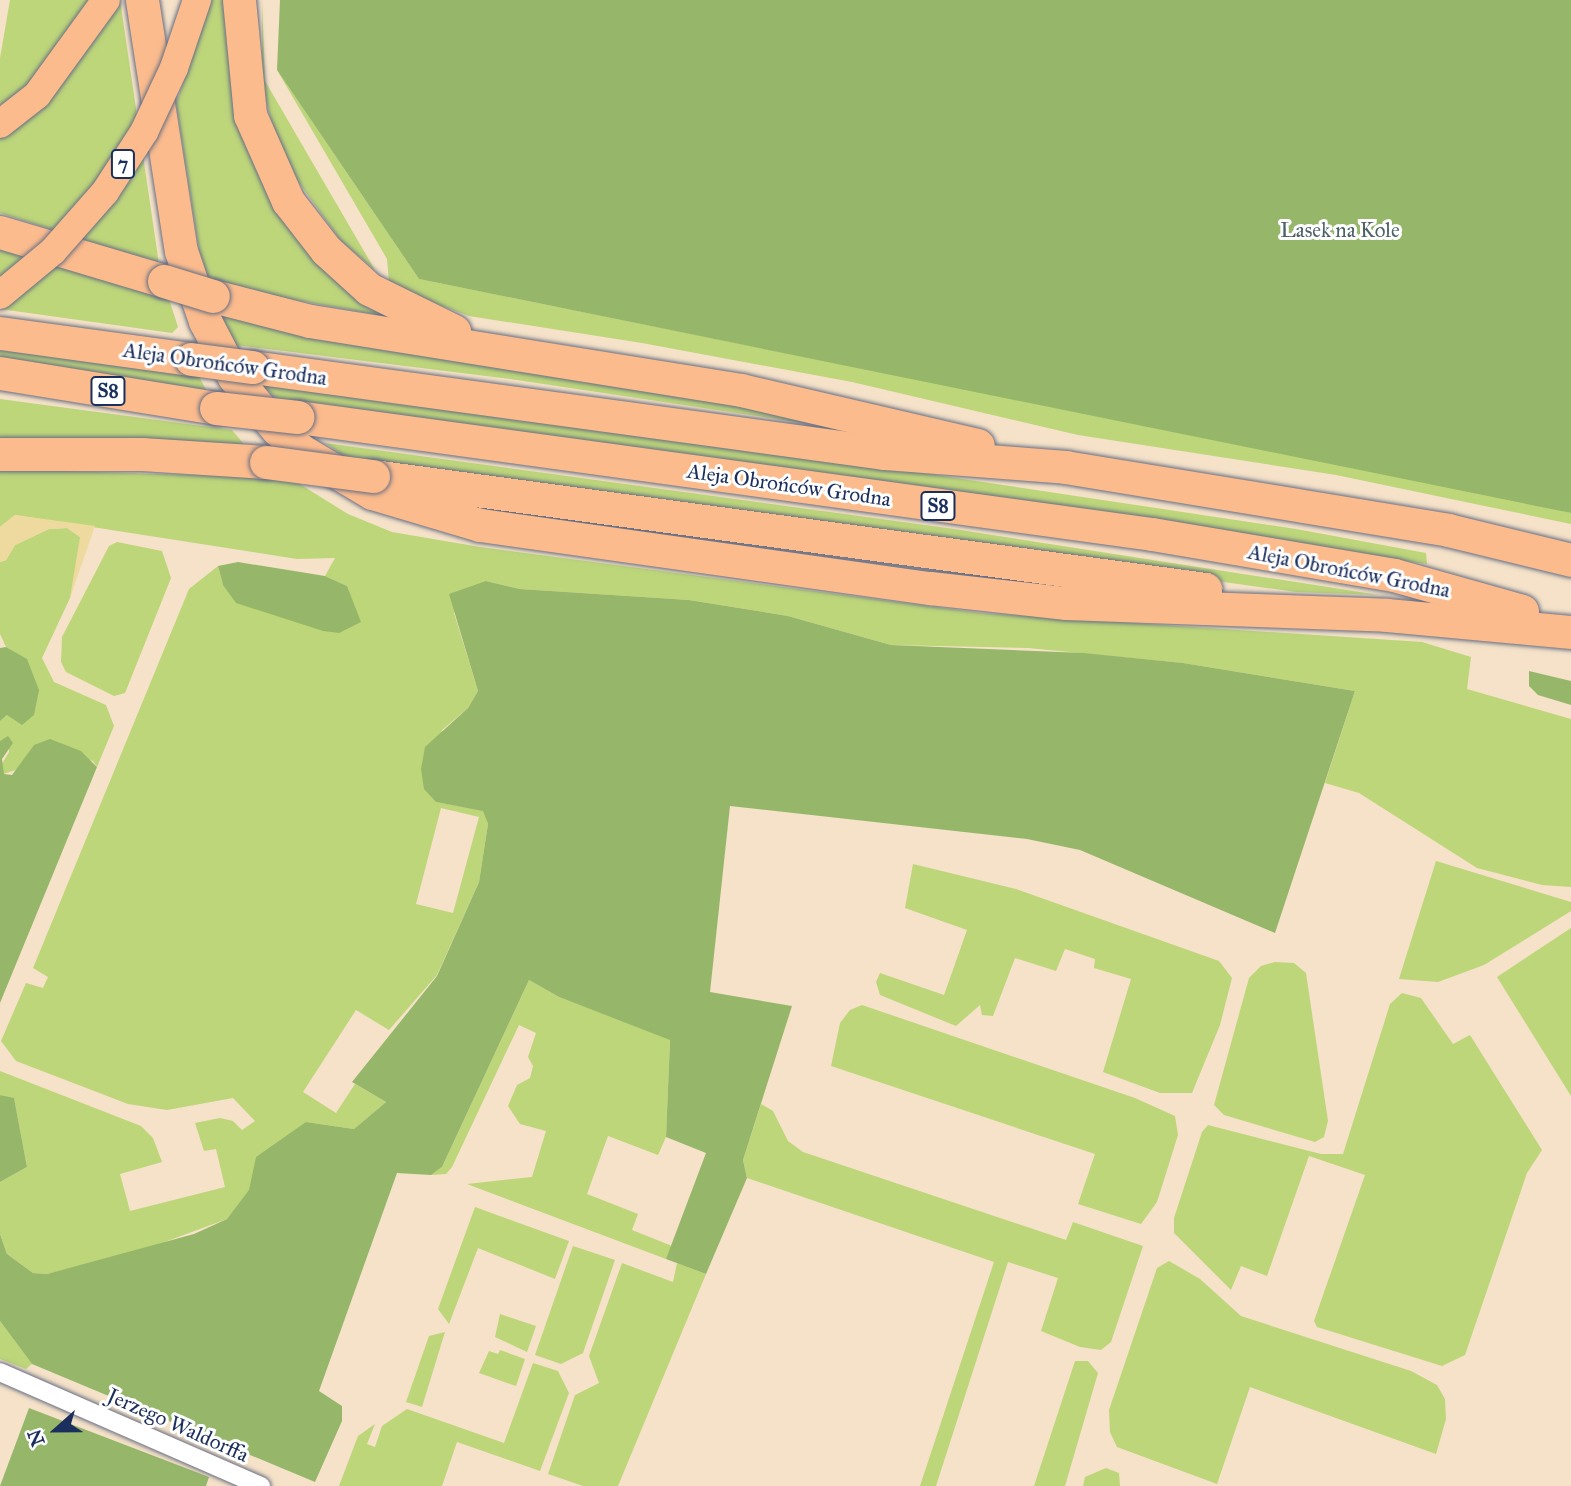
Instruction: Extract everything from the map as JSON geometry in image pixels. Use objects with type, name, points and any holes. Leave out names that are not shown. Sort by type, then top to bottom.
[{"type":"highway","points":[[142,0],[181,251],[205,321],[234,377],[277,429],[300,450],[372,493],[480,524],[930,588],[1066,603],[1387,615],[1571,629]]},
{"type":"highway","points":[[239,0],[250,114],[274,176],[307,228],[348,272],[393,304],[525,356]]},
{"type":"highway","points":[[0,232],[213,296],[310,321],[741,390],[1065,467]]},
{"type":"highway","name":"Aleja Obrońców Grodna","points":[[0,333],[886,453],[1065,467],[1448,530],[1571,560]]},
{"type":"highway","name":"Aleja Obrońców Grodna","points":[[0,373],[216,408],[1152,534],[1394,575],[1571,629]]},
{"type":"highway","points":[[0,454],[142,454],[266,463],[1387,615]]},
{"type":"main road","points":[[0,124],[37,95],[106,0]]},
{"type":"main road","name":"7","points":[[0,295],[53,251],[105,192],[144,132],[174,68],[197,0]]},
{"type":"street","name":"Jerzego Waldorffa","points":[[0,1373],[261,1486]]},
{"type":"green space","points":[[10,0],[120,0],[159,264],[0,213],[0,58]]},
{"type":"green space","points":[[212,0],[231,0],[258,170],[395,318],[278,297],[203,276],[176,103]]},
{"type":"green space","points":[[262,0],[265,81],[375,270],[340,240],[295,177],[273,129],[262,83]]},
{"type":"green space","name":"Lasek na Kole","points":[[280,0],[1571,0],[1571,513],[419,279],[277,70]]},
{"type":"green space","points":[[277,70],[419,279],[1515,500],[1571,513],[1571,524],[1336,475],[1078,435],[852,382],[642,343],[469,316],[402,291],[389,281],[387,259]]},
{"type":"green space","points":[[0,243],[158,291],[160,298],[169,299],[178,327],[172,333],[0,309]]},
{"type":"green space","points":[[218,311],[656,384],[898,437],[510,379],[236,345]]},
{"type":"green space","points":[[0,348],[199,376],[206,390],[0,360]]},
{"type":"green space","points":[[261,384],[936,475],[1296,529],[1426,553],[1427,564],[279,400]]},
{"type":"green space","points":[[0,399],[232,430],[248,449],[0,444]]},
{"type":"green space","points":[[325,443],[954,529],[1379,595],[1296,592],[351,460]]},
{"type":"green space","points":[[0,469],[290,478],[348,514],[392,532],[480,547],[981,613],[1422,642],[1471,657],[1467,689],[1571,719],[1571,887],[1542,885],[1477,868],[1359,793],[1325,783],[1355,691],[1183,663],[1028,648],[891,645],[788,616],[689,600],[520,589],[486,581],[454,613],[478,691],[468,708],[442,730],[436,802],[483,810],[488,824],[479,882],[437,975],[389,1030],[356,1010],[303,1092],[336,1113],[355,1084],[386,1102],[354,1129],[306,1122],[227,1219],[143,1250],[47,1274],[33,1273],[7,1254],[0,1234],[0,1182],[27,1167],[14,1099],[0,1095],[0,1071],[141,1126],[153,1138],[162,1162],[120,1174],[130,1211],[225,1187],[216,1149],[204,1151],[195,1123],[220,1118],[233,1121],[242,1130],[255,1121],[233,1098],[167,1110],[128,1104],[16,1061],[1,1041],[26,983],[43,988],[48,977],[33,968],[189,589],[218,566],[223,585],[347,586],[325,576],[335,558],[297,559],[15,515],[0,527]],"holes":[[[441,808],[479,817],[453,913],[416,904]]]},
{"type":"green space","points":[[67,528],[80,537],[81,553],[70,598],[42,658],[54,682],[106,705],[114,726],[97,767],[93,761],[34,745],[19,769],[3,774],[0,767],[9,752],[8,737],[0,741],[0,721],[7,715],[27,660],[6,647],[0,634],[0,562],[6,560],[15,545],[49,529]]},
{"type":"green space","points":[[117,542],[162,551],[171,578],[125,693],[114,696],[66,672],[61,662],[62,637],[109,546]]},
{"type":"green space","points":[[238,562],[325,576],[347,586],[361,622],[339,633],[323,631],[236,603],[223,585],[218,566]]},
{"type":"green space","points":[[486,581],[520,589],[689,600],[788,616],[891,645],[1084,653],[1183,663],[1355,691],[1275,933],[1080,850],[1027,839],[730,806],[710,992],[792,1006],[743,1160],[747,1178],[706,1274],[666,1259],[706,1153],[666,1137],[670,1040],[559,997],[529,980],[442,1167],[431,1175],[397,1173],[319,1391],[342,1406],[342,1421],[315,1482],[32,1364],[0,1321],[0,1234],[7,1254],[33,1273],[47,1274],[194,1234],[227,1219],[249,1190],[256,1157],[306,1122],[354,1129],[386,1102],[352,1082],[437,976],[479,882],[488,824],[483,811],[436,802],[424,789],[421,769],[425,747],[468,708],[478,691],[449,594]]},
{"type":"green space","points":[[6,647],[27,659],[39,690],[34,715],[22,725],[7,715],[0,721],[0,648]]},
{"type":"green space","points":[[1529,671],[1571,681],[1571,705],[1538,695],[1529,686]]},
{"type":"green space","points":[[8,736],[13,743],[2,759],[4,774],[12,775],[34,745],[50,739],[81,751],[97,767],[0,1003],[0,741]]},
{"type":"green space","points":[[1436,861],[1571,902],[1571,911],[1484,965],[1438,982],[1399,979]]},
{"type":"green space","points":[[913,864],[1016,889],[1219,961],[1232,978],[1220,1025],[1192,1093],[1160,1093],[1103,1072],[1131,979],[1094,968],[1095,959],[1065,949],[1056,971],[1015,958],[993,1016],[982,1015],[980,1005],[956,1026],[880,995],[876,982],[880,973],[944,995],[967,930],[905,908]]},
{"type":"green space","points":[[1571,928],[1571,1096],[1497,977]]},
{"type":"green space","points":[[1275,962],[1294,963],[1306,973],[1328,1121],[1324,1137],[1315,1142],[1224,1115],[1214,1105],[1249,978],[1261,966]]},
{"type":"green space","points":[[529,980],[559,997],[670,1039],[666,1137],[658,1155],[608,1136],[587,1194],[638,1214],[632,1230],[672,1246],[666,1259],[467,1184],[532,1177],[546,1131],[520,1124],[508,1106],[517,1085],[530,1078],[533,1066],[528,1057],[536,1033],[519,1025],[452,1167],[446,1174],[431,1175],[442,1167]]},
{"type":"green space","points":[[1402,993],[1421,998],[1453,1044],[1470,1035],[1542,1150],[1527,1173],[1465,1355],[1442,1366],[1317,1327],[1314,1321],[1365,1175],[1309,1156],[1267,1276],[1241,1266],[1231,1290],[1174,1233],[1174,1218],[1202,1132],[1208,1125],[1321,1154],[1343,1154],[1390,1004]]},
{"type":"green space","points":[[862,1005],[1135,1098],[1175,1116],[1178,1135],[1157,1202],[1141,1224],[1078,1204],[1095,1154],[831,1066],[840,1023],[850,1010]]},
{"type":"green space","points":[[0,1095],[14,1098],[27,1167],[0,1182]]},
{"type":"green space","points":[[761,1104],[773,1111],[788,1141],[803,1152],[1066,1240],[1073,1222],[1143,1246],[1111,1342],[1101,1350],[1080,1347],[1041,1331],[1058,1278],[1008,1262],[936,1486],[920,1486],[994,1262],[747,1178],[743,1160]]},
{"type":"green space","points":[[475,1207],[569,1241],[555,1279],[478,1248],[449,1324],[438,1309]]},
{"type":"green space","points":[[573,1246],[615,1260],[583,1353],[561,1364],[535,1355]]},
{"type":"green space","points":[[1169,1261],[1200,1279],[1241,1316],[1411,1371],[1437,1385],[1445,1399],[1446,1419],[1436,1454],[1250,1387],[1217,1484],[1117,1447],[1110,1432],[1109,1410],[1157,1268]]},
{"type":"green space","points":[[622,1263],[673,1282],[677,1263],[706,1274],[618,1486],[583,1486],[548,1474],[575,1395],[599,1383],[589,1356]]},
{"type":"green space","points":[[500,1314],[536,1326],[527,1352],[495,1337]]},
{"type":"green space","points":[[0,1321],[32,1364],[26,1369],[0,1359]]},
{"type":"green space","points":[[445,1332],[422,1407],[406,1402],[429,1336]]},
{"type":"green space","points":[[500,1350],[525,1359],[516,1386],[479,1373],[489,1351],[498,1354]]},
{"type":"green space","points":[[1075,1361],[1088,1361],[1098,1373],[1065,1486],[1034,1486]]},
{"type":"green space","points":[[533,1363],[558,1371],[569,1393],[540,1471],[457,1442],[442,1486],[339,1486],[358,1436],[375,1424],[367,1444],[375,1447],[382,1426],[407,1409],[504,1443]]},
{"type":"green space","points":[[29,1408],[209,1477],[206,1486],[0,1486]]},
{"type":"green space","points":[[1106,1468],[1119,1473],[1120,1486],[1083,1486],[1085,1477]]},
{"type":"sand","points":[[15,515],[95,526],[70,598],[80,537],[67,528],[49,529],[15,545],[6,560],[0,562],[0,527]]}]
